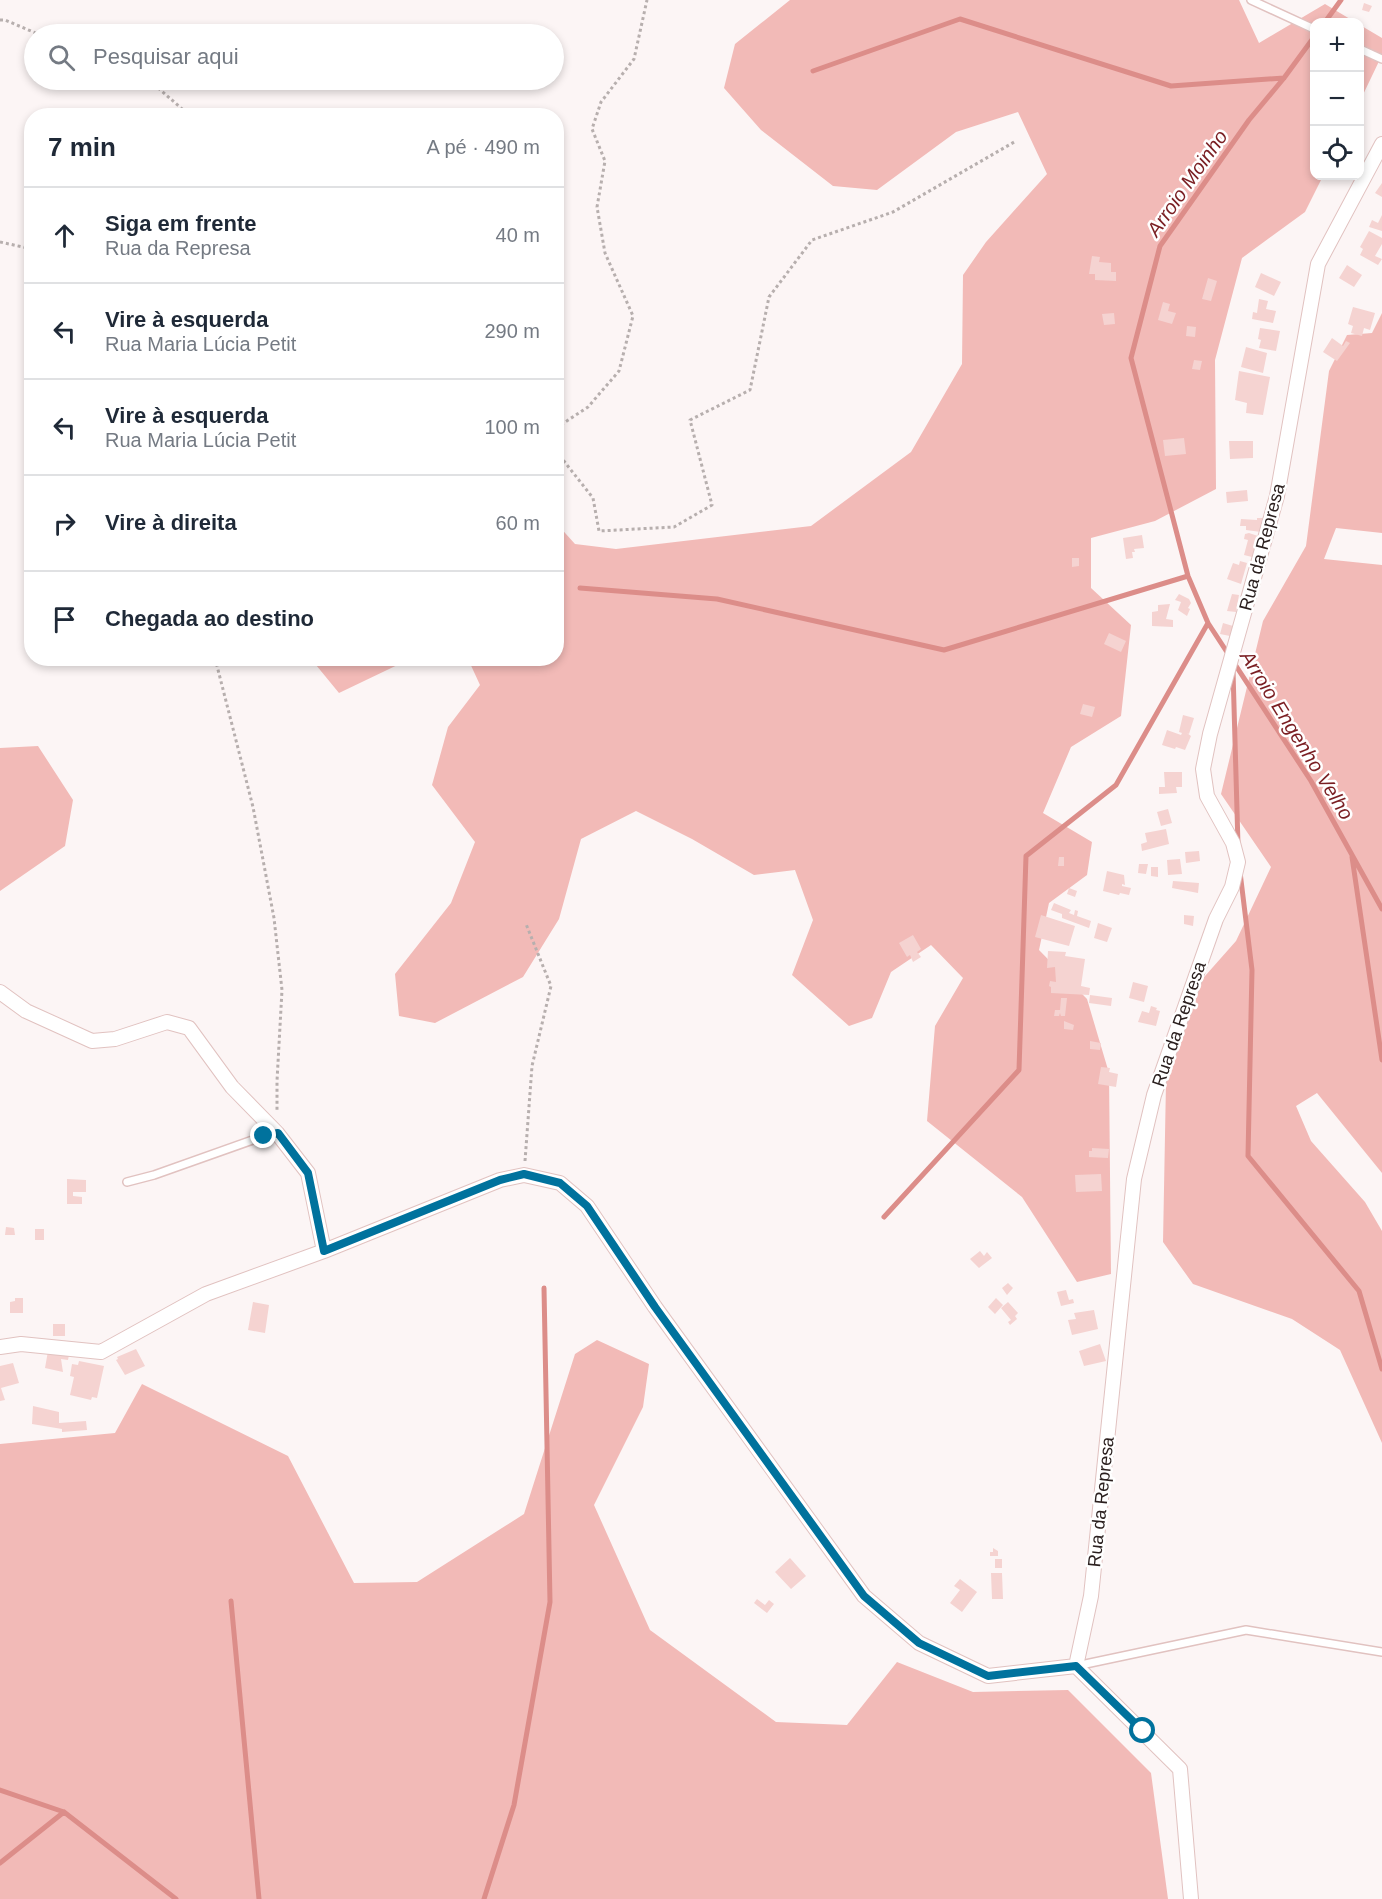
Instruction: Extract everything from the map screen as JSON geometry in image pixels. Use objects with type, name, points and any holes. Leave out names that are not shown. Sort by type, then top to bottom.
[{"type":"street","name":"Rua da Represa","points":[[1076,1666],[1091,1596],[1134,1179],[1154,1095],[1216,919],[1232,886],[1238,862],[1233,843],[1207,796],[1203,769],[1210,734],[1277,496],[1318,264],[1382,144]]},
{"type":"street","points":[[0,992],[26,1011],[92,1041],[115,1040],[167,1022],[189,1028],[232,1087],[278,1133],[308,1173],[324,1251]]},
{"type":"street","points":[[0,1347],[21,1344],[101,1352],[206,1294],[324,1251],[500,1180],[524,1174],[560,1183],[587,1206],[655,1307],[864,1596],[919,1643],[988,1676],[1076,1666],[1180,1769],[1191,1899]]},
{"type":"lane","points":[[1251,0],[1310,27]]},
{"type":"lane","points":[[1364,51],[1382,59]]},
{"type":"lane","points":[[126,1182],[154,1175],[278,1133]]},
{"type":"lane","points":[[1076,1666],[1246,1630],[1382,1652]]},
{"type":"path","points":[[564,423],[588,407],[619,371],[633,316],[606,253],[597,207],[604,161],[592,129],[601,102],[634,59],[647,0]]},
{"type":"path","points":[[0,20],[24,28]]},
{"type":"path","points":[[161,90],[181,108]]},
{"type":"path","points":[[564,462],[593,498],[599,531],[674,527],[712,505],[690,420],[750,390],[769,297],[812,240],[893,212],[1016,141]]},
{"type":"path","points":[[0,242],[24,247]]},
{"type":"path","points":[[217,666],[253,807],[274,918],[282,990],[277,1082],[278,1133]]},
{"type":"path","points":[[524,1174],[532,1066],[551,986],[526,924]]},
{"type":"shaded area","points":[[790,0],[1239,0],[1259,43],[1325,4],[1348,18],[1310,18],[1310,180],[1321,180],[1305,212],[1242,258],[1215,360],[1216,489],[1155,521],[1091,538],[1091,588],[1131,625],[1121,716],[1071,747],[1043,813],[1092,842],[1087,875],[1049,903],[1039,950],[1087,999],[1109,1073],[1111,1274],[1077,1282],[1022,1197],[927,1121],[935,1026],[963,978],[931,945],[891,972],[872,1018],[849,1026],[792,975],[813,920],[795,870],[754,875],[692,839],[636,811],[581,839],[559,919],[523,977],[435,1023],[399,1016],[395,974],[451,903],[475,842],[432,785],[448,727],[480,685],[471,666],[564,666],[564,532],[575,544],[616,549],[811,526],[911,452],[962,364],[963,275],[986,242],[1047,174],[1018,112],[956,132],[877,190],[833,186],[761,130],[724,88],[735,44]]},
{"type":"shaded area","points":[[1364,27],[1382,38],[1382,55],[1364,93]]},
{"type":"shaded area","points":[[1382,313],[1382,533],[1336,528],[1324,559],[1382,565],[1382,1173],[1317,1093],[1296,1106],[1311,1141],[1365,1202],[1382,1231],[1382,1443],[1340,1350],[1292,1319],[1193,1284],[1163,1242],[1166,1082],[1190,993],[1236,941],[1271,867],[1221,794],[1263,621],[1306,546],[1329,371],[1347,335],[1372,333]]},
{"type":"shaded area","points":[[317,666],[395,666],[339,693]]},
{"type":"shaded area","points":[[38,746],[73,800],[65,846],[0,891],[0,748]]},
{"type":"shaded area","points":[[597,1340],[649,1364],[643,1407],[594,1505],[650,1630],[776,1722],[847,1725],[897,1662],[973,1692],[1068,1690],[1151,1773],[1168,1899],[0,1899],[0,1444],[115,1433],[142,1384],[288,1456],[354,1583],[417,1582],[524,1514],[575,1354]]},
{"type":"building","points":[[1364,3],[1372,6],[1369,12],[1362,10]]},
{"type":"building","points":[[1382,183],[1382,197],[1375,193]]},
{"type":"building","points":[[1382,215],[1382,231],[1369,227],[1372,220],[1378,223]]},
{"type":"building","points":[[1369,231],[1382,238],[1382,244],[1375,256],[1382,259],[1378,265],[1360,255],[1363,249],[1360,247]]},
{"type":"building","points":[[1092,256],[1100,257],[1099,262],[1111,263],[1111,272],[1116,272],[1116,281],[1095,280],[1095,274],[1089,274]]},
{"type":"building","points":[[1347,265],[1362,275],[1354,287],[1339,278]]},
{"type":"building","points":[[1261,273],[1281,282],[1274,296],[1255,287]]},
{"type":"building","points":[[1208,278],[1217,281],[1211,301],[1202,299]]},
{"type":"building","points":[[1259,299],[1268,301],[1266,309],[1276,311],[1273,323],[1252,319],[1253,312],[1257,313]]},
{"type":"building","points":[[1163,302],[1170,304],[1168,311],[1176,313],[1172,324],[1158,320]]},
{"type":"building","points":[[1353,307],[1375,313],[1370,330],[1364,328],[1362,336],[1351,333],[1353,326],[1348,324]]},
{"type":"building","points":[[1114,313],[1115,324],[1104,325],[1102,314]]},
{"type":"building","points":[[1187,326],[1196,327],[1195,337],[1186,336]]},
{"type":"building","points":[[1260,328],[1280,331],[1276,351],[1259,348]]},
{"type":"building","points":[[1332,338],[1343,346],[1346,341],[1350,343],[1337,361],[1323,352]]},
{"type":"building","points":[[1246,347],[1267,353],[1263,373],[1241,367]]},
{"type":"building","points":[[1194,360],[1202,361],[1200,370],[1192,369]]},
{"type":"building","points":[[1239,371],[1270,377],[1263,415],[1246,413],[1247,403],[1235,400]]},
{"type":"building","points":[[1184,438],[1186,454],[1165,456],[1163,440]]},
{"type":"building","points":[[1229,441],[1253,441],[1253,458],[1230,459]]},
{"type":"building","points":[[1247,490],[1248,501],[1227,503],[1226,492]]},
{"type":"building","points":[[1257,518],[1263,518],[1261,532],[1246,530],[1246,526],[1240,526],[1241,519],[1257,520]]},
{"type":"building","points":[[1245,534],[1258,536],[1252,557],[1244,555],[1248,540],[1244,539]]},
{"type":"building","points":[[1142,535],[1144,548],[1134,549],[1133,558],[1126,559],[1123,538]]},
{"type":"building","points":[[1072,558],[1079,558],[1079,566],[1072,567]]},
{"type":"building","points":[[1240,561],[1247,563],[1241,584],[1227,579],[1233,563],[1239,565]]},
{"type":"building","points":[[1179,594],[1189,599],[1191,603],[1187,616],[1178,610],[1181,602],[1175,600]]},
{"type":"building","points":[[1232,594],[1239,595],[1236,612],[1227,611]]},
{"type":"building","points":[[1170,604],[1166,619],[1173,620],[1173,627],[1152,626],[1152,612],[1158,611],[1158,605]]},
{"type":"building","points":[[1223,623],[1233,626],[1230,636],[1220,634]]},
{"type":"building","points":[[1109,633],[1126,641],[1121,652],[1104,644]]},
{"type":"building","points":[[1083,704],[1095,707],[1092,717],[1080,714]]},
{"type":"building","points":[[1183,715],[1194,718],[1189,734],[1187,733],[1191,736],[1185,750],[1162,745],[1167,730],[1181,735],[1182,733],[1179,732]]},
{"type":"building","points":[[1164,772],[1182,772],[1182,787],[1176,787],[1177,793],[1159,794],[1159,787],[1165,787]]},
{"type":"building","points":[[1168,809],[1172,823],[1161,826],[1157,812]]},
{"type":"building","points":[[1166,829],[1169,844],[1142,851],[1141,844],[1147,842],[1145,833]]},
{"type":"building","points":[[1199,851],[1200,861],[1186,863],[1185,852]]},
{"type":"building","points":[[1059,857],[1064,857],[1064,866],[1058,866]]},
{"type":"building","points":[[1180,859],[1182,874],[1168,875],[1167,860]]},
{"type":"building","points":[[1139,864],[1148,864],[1146,874],[1138,873]]},
{"type":"building","points":[[1151,867],[1158,867],[1158,877],[1151,876]]},
{"type":"building","points":[[1107,871],[1124,875],[1125,885],[1122,884],[1122,886],[1131,888],[1129,895],[1103,891]]},
{"type":"building","points":[[1173,881],[1199,883],[1198,893],[1172,888]]},
{"type":"building","points":[[1069,888],[1077,891],[1075,897],[1067,894]]},
{"type":"building","points":[[1054,903],[1071,910],[1069,913],[1074,915],[1075,910],[1078,911],[1077,916],[1091,921],[1089,928],[1062,918],[1062,914],[1051,910]]},
{"type":"building","points":[[1041,915],[1075,926],[1069,946],[1035,937]]},
{"type":"building","points":[[1184,915],[1194,916],[1193,926],[1184,924]]},
{"type":"building","points":[[1098,923],[1112,928],[1107,942],[1094,938]]},
{"type":"building","points":[[913,935],[921,949],[917,952],[921,957],[913,962],[910,955],[907,957],[899,943]]},
{"type":"building","points":[[1048,951],[1066,952],[1065,956],[1085,959],[1081,986],[1090,988],[1089,995],[1051,993],[1050,981],[1056,982],[1055,967],[1047,968]]},
{"type":"building","points":[[1133,982],[1148,986],[1144,1002],[1129,998]]},
{"type":"building","points":[[1090,995],[1112,998],[1111,1006],[1089,1003]]},
{"type":"building","points":[[1061,998],[1067,998],[1065,1016],[1061,1016],[1060,1013],[1059,1016],[1054,1016],[1055,1010],[1060,1010]]},
{"type":"building","points":[[1151,1006],[1160,1011],[1156,1026],[1138,1022],[1142,1011],[1149,1013]]},
{"type":"building","points":[[1064,1021],[1074,1025],[1073,1030],[1064,1029]]},
{"type":"building","points":[[1090,1041],[1101,1043],[1100,1050],[1090,1049]]},
{"type":"building","points":[[1101,1067],[1110,1068],[1109,1072],[1118,1074],[1116,1087],[1098,1084]]},
{"type":"building","points":[[1092,1148],[1109,1149],[1108,1158],[1089,1157],[1089,1151],[1092,1151]]},
{"type":"building","points":[[1101,1174],[1102,1191],[1076,1192],[1075,1175]]},
{"type":"building","points":[[67,1179],[86,1180],[86,1192],[73,1192],[73,1196],[82,1197],[82,1204],[67,1204]]},
{"type":"building","points":[[6,1227],[14,1228],[15,1235],[5,1235]]},
{"type":"building","points":[[35,1229],[44,1229],[44,1240],[35,1240]]},
{"type":"building","points":[[980,1251],[984,1256],[987,1252],[992,1258],[979,1268],[970,1259]]},
{"type":"building","points":[[1008,1283],[1013,1288],[1007,1295],[1002,1288]]},
{"type":"building","points":[[1066,1290],[1069,1300],[1073,1299],[1074,1303],[1061,1306],[1057,1292]]},
{"type":"building","points":[[15,1298],[23,1298],[23,1313],[10,1313],[10,1302],[15,1301]]},
{"type":"building","points":[[996,1298],[1003,1305],[995,1314],[988,1307]]},
{"type":"building","points":[[253,1302],[269,1305],[265,1333],[248,1330]]},
{"type":"building","points":[[1008,1302],[1018,1313],[1015,1316],[1017,1319],[1010,1325],[1008,1322],[1011,1320],[1001,1308]]},
{"type":"building","points":[[1094,1310],[1098,1329],[1072,1335],[1068,1320],[1076,1319],[1074,1313]]},
{"type":"building","points":[[53,1324],[65,1324],[65,1336],[53,1336]]},
{"type":"building","points":[[1100,1344],[1106,1361],[1084,1366],[1079,1351]]},
{"type":"building","points":[[136,1349],[145,1366],[125,1375],[116,1360],[117,1357]]},
{"type":"building","points":[[48,1351],[69,1355],[68,1360],[61,1359],[63,1372],[45,1368]]},
{"type":"building","points":[[79,1361],[104,1366],[97,1398],[92,1397],[91,1400],[70,1395],[74,1377],[70,1376],[72,1364],[78,1365]]},
{"type":"building","points":[[13,1363],[19,1383],[1,1388],[5,1400],[0,1401],[0,1366]]},
{"type":"building","points":[[33,1406],[59,1412],[59,1423],[86,1421],[87,1430],[62,1432],[62,1429],[32,1424]]},
{"type":"building","points":[[993,1548],[998,1551],[998,1556],[990,1556]]},
{"type":"building","points":[[790,1558],[806,1576],[791,1589],[775,1572]]},
{"type":"building","points":[[995,1559],[1002,1559],[1002,1568],[995,1568]]},
{"type":"building","points":[[991,1573],[1002,1573],[1003,1599],[992,1599]]},
{"type":"building","points":[[960,1579],[977,1592],[962,1612],[950,1603],[960,1590],[954,1586]]},
{"type":"building","points":[[757,1599],[765,1605],[769,1600],[774,1604],[767,1613],[754,1603]]},
{"type":"waterway","name":"Arroio Moinho","points":[[1328,18],[1341,0]]},
{"type":"waterway","points":[[813,71],[960,19],[1171,86],[1284,78]]},
{"type":"waterway","name":"Arroio Moinho","points":[[1310,42],[1249,120],[1160,246],[1131,358],[1188,576],[1208,623],[1311,781],[1382,909]]},
{"type":"waterway","points":[[580,588],[717,599],[944,650],[1188,576]]},
{"type":"waterway","points":[[884,1217],[1019,1070],[1026,856],[1116,785],[1208,623]]},
{"type":"waterway","name":"Arroio Engenho Velho","points":[[1233,671],[1238,845]]},
{"type":"waterway","points":[[1352,857],[1382,1060]]},
{"type":"waterway","points":[[1240,872],[1252,970],[1248,1156],[1359,1291],[1382,1369]]},
{"type":"waterway","points":[[484,1899],[514,1805],[550,1602],[544,1288]]},
{"type":"waterway","points":[[231,1601],[259,1899]]},
{"type":"waterway","points":[[0,1790],[64,1812],[176,1899]]},
{"type":"waterway","points":[[0,1863],[64,1812]]},
{"type":"route","points":[[264,1136],[278,1133],[308,1173],[324,1251],[500,1180],[524,1174],[560,1183],[587,1206],[655,1307],[864,1596],[919,1643],[988,1676],[1076,1666],[1143,1731]]}]
